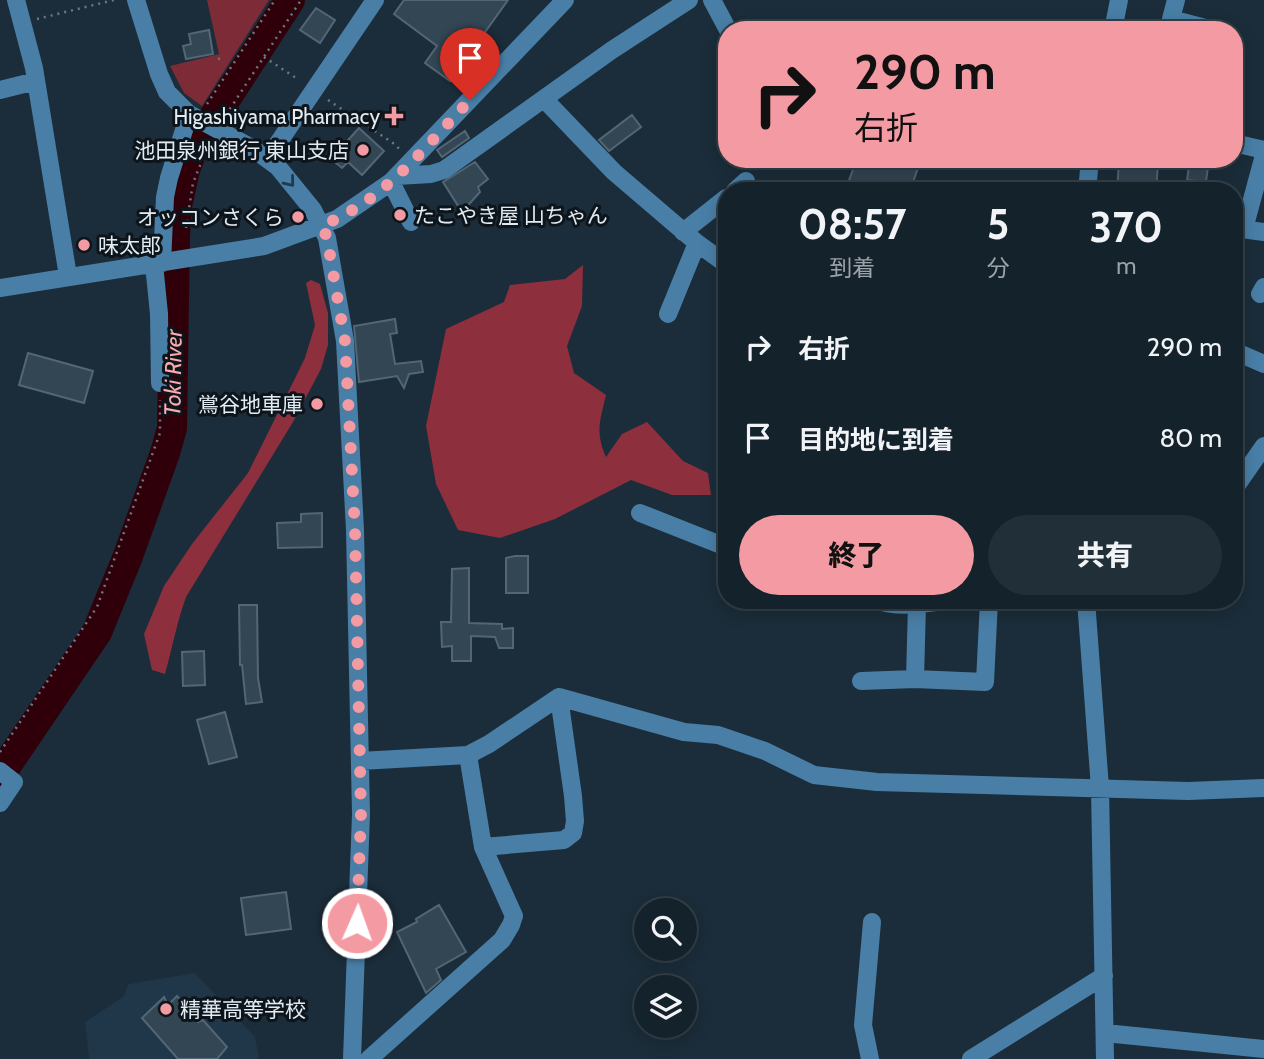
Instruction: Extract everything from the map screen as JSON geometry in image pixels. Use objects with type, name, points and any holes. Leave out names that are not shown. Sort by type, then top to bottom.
[{"type":"street","points":[[16,0],[36,80],[68,276]]},
{"type":"street","points":[[136,0],[167,92],[268,158],[310,206],[327,238],[345,341],[355,530],[361,814],[352,1059]]},
{"type":"street","points":[[268,158],[374,0]]},
{"type":"street","points":[[0,288],[264,246],[337,219],[394,179],[565,0]]},
{"type":"street","points":[[394,179],[444,170],[612,50],[689,0]]},
{"type":"street","points":[[712,0],[723,21]]},
{"type":"street","points":[[1115,21],[1119,0]]},
{"type":"street","points":[[1176,0],[1171,19],[1179,21]]},
{"type":"street","points":[[0,90],[36,80]]},
{"type":"street","points":[[544,99],[614,172],[690,238],[718,258]]},
{"type":"street","points":[[160,383],[159,314],[165,197],[169,178],[207,118]]},
{"type":"street","points":[[1243,145],[1264,150]]},
{"type":"street","points":[[1243,216],[1264,155]]},
{"type":"street","points":[[394,179],[411,222]]},
{"type":"street","points":[[668,314],[690,238],[718,207]]},
{"type":"street","points":[[1243,229],[1264,232]]},
{"type":"street","points":[[1243,355],[1264,363]]},
{"type":"street","points":[[1243,476],[1264,446]]},
{"type":"street","points":[[640,513],[718,544]]},
{"type":"street","points":[[915,679],[917,609]]},
{"type":"street","points":[[861,681],[915,679],[985,682],[989,609]]},
{"type":"street","points":[[1087,609],[1100,789],[1105,1059]]},
{"type":"street","points":[[360,761],[468,755],[559,697],[684,732],[718,735],[765,751],[814,775],[877,782],[1100,789],[1264,788]]},
{"type":"street","points":[[483,846],[564,840],[573,833],[573,796],[559,697]]},
{"type":"street","points":[[369,1059],[502,940],[514,916],[483,846],[468,755]]},
{"type":"street","points":[[0,803],[14,782],[4,774]]},
{"type":"street","points":[[870,1059],[863,1025],[872,922]]},
{"type":"street","points":[[971,1059],[1104,976]]},
{"type":"street","points":[[1105,1033],[1264,1049]]},
{"type":"path","points":[[33,20],[114,0]]},
{"type":"path","points":[[207,118],[215,92],[275,0]]},
{"type":"path","points":[[207,118],[264,57],[301,0]]},
{"type":"path","points":[[264,57],[306,85]]},
{"type":"path","points":[[210,88],[215,92]]},
{"type":"path","points":[[322,96],[396,145],[401,152]]},
{"type":"path","points":[[186,228],[193,183],[204,151]]},
{"type":"path","points":[[0,752],[97,607],[160,433],[160,383]]},
{"type":"shaded area","points":[[207,0],[269,0],[202,106],[184,93],[170,66],[219,54]]},
{"type":"shaded area","points":[[583,265],[582,306],[567,346],[574,373],[606,395],[600,419],[600,433],[606,457],[622,434],[647,422],[683,461],[708,473],[711,495],[672,495],[631,480],[555,519],[500,538],[458,530],[436,484],[426,426],[446,329],[504,302],[510,285],[565,279]]},
{"type":"shaded area","points":[[311,280],[320,284],[328,313],[328,345],[321,369],[293,422],[186,597],[165,674],[152,670],[144,634],[164,586],[192,544],[248,473],[305,358],[315,325],[306,283]]},
{"type":"shaded area","name":"精華高等学校","points":[[195,973],[255,1037],[259,1059],[89,1059],[85,1022],[123,997],[129,984]]},
{"type":"building","points":[[404,0],[508,0],[450,81],[425,63],[437,46],[394,14]]},
{"type":"building","points":[[316,8],[335,20],[320,43],[300,30]]},
{"type":"building","points":[[209,30],[213,54],[186,59],[183,46],[191,44],[189,34]]},
{"type":"building","points":[[632,115],[641,127],[609,151],[599,140]]},
{"type":"building","points":[[359,128],[384,151],[362,175],[348,162],[342,168],[331,159]]},
{"type":"building","points":[[465,131],[469,138],[442,157],[437,150]]},
{"type":"building","points":[[475,162],[488,179],[478,187],[480,192],[462,212],[443,182]]},
{"type":"building","points":[[854,168],[918,168],[913,182],[848,182]]},
{"type":"building","points":[[1119,168],[1158,168],[1157,182],[1118,182]]},
{"type":"building","points":[[1189,168],[1208,168],[1206,182],[1187,180]]},
{"type":"building","points":[[395,319],[397,333],[390,334],[395,364],[421,361],[423,372],[409,374],[404,388],[397,376],[359,382],[354,326]]},
{"type":"building","points":[[28,353],[93,371],[84,403],[19,385]]},
{"type":"building","points":[[322,513],[322,547],[278,548],[277,523],[301,522],[301,514]]},
{"type":"building","points":[[528,556],[528,593],[506,593],[506,558]]},
{"type":"building","points":[[469,568],[469,623],[502,624],[502,629],[513,628],[513,648],[499,648],[495,637],[471,636],[471,661],[452,661],[452,646],[442,647],[441,622],[451,622],[452,569]]},
{"type":"building","points":[[239,605],[257,605],[258,678],[262,702],[246,704],[240,665]]},
{"type":"building","points":[[204,651],[205,685],[183,686],[182,652]]},
{"type":"building","points":[[225,712],[237,757],[209,764],[197,720]]},
{"type":"building","points":[[286,892],[291,929],[246,935],[241,898]]},
{"type":"building","points":[[439,905],[466,952],[436,969],[441,980],[426,993],[397,932],[417,922],[416,919]]},
{"type":"building","points":[[177,996],[198,1022],[203,1020],[227,1047],[217,1059],[178,1059],[142,1018],[164,997],[168,1005]]},
{"type":"waterway","name":"Toki River","points":[[0,775],[97,632],[128,556],[172,428],[175,236],[177,206],[185,170],[192,151],[290,0]]},
{"type":"place","name":"Higashiyama Pharmacy","points":[[394,116]]},
{"type":"place","name":"池田泉州銀行 東山支店","points":[[363,150]]},
{"type":"place","name":"たこやき屋 山ちゃん","points":[[400,215]]},
{"type":"place","name":"オッコンさくら","points":[[298,217]]},
{"type":"place","name":"味太郎","points":[[84,245]]},
{"type":"place","name":"鴬谷地車庫","points":[[317,404]]},
{"type":"place","name":"精華高等学校","points":[[166,1009]]},
{"type":"route","points":[[357,923],[361,814],[355,530],[345,341],[327,238],[322,225],[337,219],[386,187],[470,100]]}]
